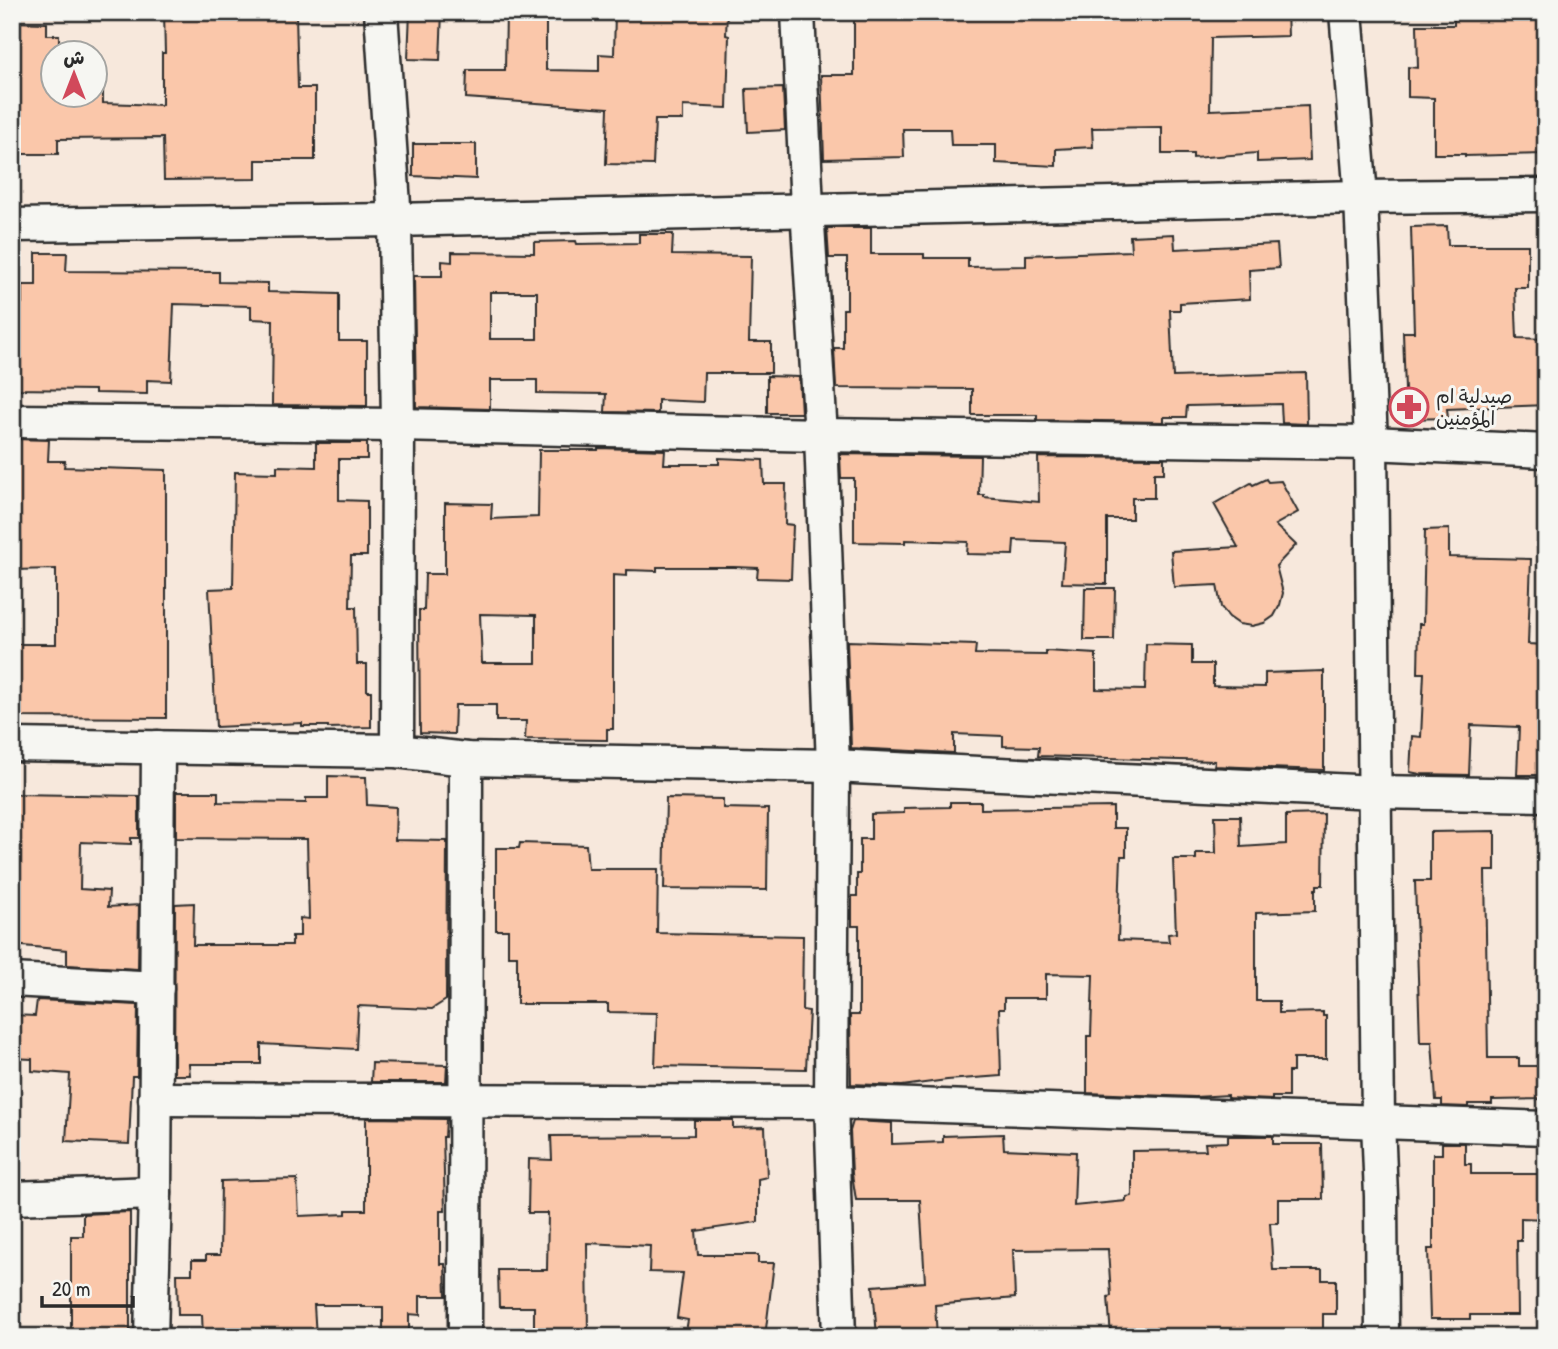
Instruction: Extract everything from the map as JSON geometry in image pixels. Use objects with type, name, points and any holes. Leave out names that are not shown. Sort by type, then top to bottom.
[{"type":"street","points":[[381,12],[395,220],[398,425],[397,751]]},
{"type":"street","points":[[798,12],[821,436],[833,766],[831,1102],[839,1337]]},
{"type":"street","points":[[1346,12],[1361,197],[1371,443],[1382,1337]]},
{"type":"street","points":[[12,225],[395,220],[807,208],[1546,195]]},
{"type":"street","points":[[12,421],[398,425],[821,436],[1371,443],[1546,451]]},
{"type":"street","points":[[12,745],[397,751],[466,760],[833,766],[1375,792],[1546,795]]},
{"type":"street","points":[[151,1337],[155,1193],[158,747]]},
{"type":"street","points":[[465,1337],[466,760]]},
{"type":"street","points":[[12,980],[157,988]]},
{"type":"street","points":[[155,1099],[831,1102],[1546,1128]]},
{"type":"street","points":[[12,1198],[155,1193]]},
{"type":"building","points":[[164,12],[201,12],[201,15],[296,15],[298,88],[315,88],[315,160],[256,160],[256,179],[164,180],[163,138],[58,139],[58,154],[12,154],[12,22],[47,23],[47,35],[59,35],[59,38],[38,38],[38,108],[108,108],[108,103],[162,105],[162,53],[165,53]]},
{"type":"building","points":[[410,12],[442,12],[440,60],[408,59]]},
{"type":"building","points":[[506,12],[546,12],[546,70],[599,71],[599,54],[614,55],[615,12],[727,12],[727,108],[683,106],[683,120],[655,120],[653,165],[606,164],[608,108],[466,98],[467,70],[505,70]]},
{"type":"building","points":[[854,12],[1287,12],[1288,36],[1211,38],[1210,110],[1308,106],[1310,160],[1257,162],[1257,153],[1193,158],[1193,154],[1162,154],[1162,127],[1092,128],[1093,147],[1056,149],[1056,166],[996,163],[996,145],[951,145],[950,129],[903,129],[904,157],[824,159],[821,75],[854,75]]},
{"type":"building","points":[[1454,12],[1546,12],[1546,72],[1542,72],[1542,154],[1434,154],[1434,98],[1408,97],[1408,67],[1418,68],[1417,25],[1454,25]]},
{"type":"building","points":[[783,88],[785,130],[748,132],[746,89]]},
{"type":"building","points":[[413,144],[476,144],[476,179],[413,176]]},
{"type":"building","points":[[1447,226],[1448,245],[1528,245],[1528,288],[1515,288],[1517,338],[1546,339],[1546,405],[1447,409],[1448,418],[1406,419],[1403,332],[1414,332],[1411,227]]},
{"type":"building","points":[[827,228],[871,228],[871,254],[924,254],[924,258],[968,258],[968,267],[1026,266],[1026,255],[1131,251],[1130,236],[1174,234],[1175,249],[1277,244],[1279,268],[1249,270],[1250,299],[1180,303],[1180,310],[1170,310],[1173,377],[1306,373],[1307,424],[1282,423],[1281,404],[1187,406],[1186,417],[1164,417],[1164,422],[1037,420],[1037,415],[972,415],[972,389],[836,388],[834,348],[843,348],[843,309],[847,309],[847,258],[829,258]]},
{"type":"building","points":[[639,234],[673,234],[672,255],[751,256],[749,342],[771,342],[771,373],[704,373],[703,402],[658,400],[658,413],[605,412],[606,394],[537,393],[537,380],[490,380],[490,409],[416,407],[414,276],[442,276],[442,261],[452,262],[452,252],[534,253],[534,242],[639,243]],"holes":[[[490,292],[537,292],[537,339],[490,339]]]},
{"type":"building","points":[[36,253],[67,253],[66,271],[219,272],[219,282],[268,283],[268,292],[339,294],[339,341],[367,341],[367,406],[272,405],[273,320],[251,319],[251,306],[174,304],[171,381],[147,380],[147,394],[12,389],[12,303],[22,303],[22,285],[36,285]]},
{"type":"building","points":[[767,376],[799,377],[801,413],[767,413]]},
{"type":"building","points":[[12,439],[49,440],[48,461],[65,461],[64,467],[166,470],[166,718],[12,717],[12,644],[56,644],[56,569],[12,570]]},
{"type":"building","points":[[316,443],[367,443],[367,459],[339,459],[339,500],[367,501],[367,556],[351,556],[350,607],[356,607],[357,664],[367,664],[367,691],[371,691],[371,727],[328,728],[302,726],[302,723],[216,727],[209,589],[233,588],[235,472],[277,473],[277,466],[316,467]]},
{"type":"building","points":[[539,450],[665,450],[664,464],[719,464],[719,458],[763,460],[764,484],[786,484],[785,524],[793,525],[791,579],[757,578],[758,568],[734,567],[657,567],[657,571],[627,570],[627,576],[613,575],[613,729],[607,729],[607,740],[525,739],[526,721],[496,721],[496,705],[455,705],[454,734],[420,733],[419,610],[424,610],[425,574],[445,574],[445,503],[492,504],[491,519],[538,517]],"holes":[[[480,614],[536,615],[536,663],[482,663]]]},
{"type":"building","points":[[840,454],[980,456],[979,495],[1039,502],[1038,457],[1164,458],[1164,473],[1154,473],[1154,498],[1132,498],[1132,519],[1107,519],[1107,584],[1062,583],[1065,542],[1014,540],[1013,555],[967,554],[968,542],[854,542],[854,478],[841,478]]},
{"type":"building","points":[[1266,479],[1268,482],[1281,481],[1298,512],[1275,525],[1296,545],[1276,566],[1283,593],[1280,605],[1274,616],[1264,623],[1252,626],[1239,624],[1229,617],[1221,607],[1217,585],[1174,587],[1171,551],[1238,547],[1214,504],[1251,483],[1253,485]]},
{"type":"building","points":[[1449,529],[1449,557],[1531,559],[1528,644],[1546,645],[1546,775],[1517,775],[1519,727],[1471,725],[1469,775],[1410,772],[1412,736],[1421,737],[1424,673],[1418,673],[1419,624],[1423,624],[1425,530]]},
{"type":"building","points":[[1085,588],[1115,588],[1114,640],[1084,640]]},
{"type":"building","points":[[847,641],[976,645],[975,654],[1046,655],[1046,651],[1096,654],[1096,689],[1145,690],[1146,644],[1192,645],[1192,664],[1213,664],[1213,686],[1265,687],[1265,673],[1324,671],[1324,770],[1214,766],[1215,761],[1038,756],[1039,747],[1003,746],[1003,736],[954,734],[954,753],[851,748]]},
{"type":"building","points":[[328,776],[366,777],[367,805],[396,807],[395,840],[447,841],[446,1000],[432,1009],[358,1006],[356,1049],[261,1044],[261,1064],[189,1064],[190,1075],[174,1075],[175,904],[194,903],[193,945],[292,945],[292,936],[300,936],[300,918],[309,919],[307,839],[176,838],[176,792],[218,792],[218,802],[306,803],[306,798],[328,798]]},
{"type":"building","points":[[12,794],[139,796],[139,838],[131,838],[131,844],[81,842],[80,889],[109,891],[108,907],[139,905],[138,969],[67,965],[67,950],[12,945]]},
{"type":"building","points":[[666,798],[723,799],[723,808],[768,809],[767,890],[664,889]]},
{"type":"building","points":[[950,802],[981,802],[981,809],[1113,807],[1113,828],[1126,828],[1126,856],[1121,856],[1118,940],[1169,942],[1168,934],[1176,933],[1173,859],[1196,859],[1196,853],[1216,853],[1215,816],[1240,816],[1241,847],[1286,844],[1286,815],[1324,814],[1323,885],[1317,885],[1315,889],[1315,911],[1256,913],[1256,1001],[1279,1001],[1279,1013],[1323,1012],[1323,1016],[1326,1016],[1326,1059],[1293,1059],[1293,1072],[1288,1072],[1288,1097],[1272,1097],[1272,1100],[1228,1098],[1228,1095],[1195,1097],[1087,1093],[1087,1036],[1091,1036],[1093,975],[1046,974],[1046,998],[1004,998],[1004,1009],[999,1009],[1001,1076],[902,1086],[851,1084],[850,1015],[859,1015],[859,926],[852,926],[852,896],[857,896],[860,839],[871,839],[871,814],[904,813],[904,808],[950,807]]},
{"type":"building","points":[[1495,831],[1495,871],[1485,871],[1488,1058],[1519,1058],[1519,1066],[1542,1066],[1543,1099],[1492,1100],[1492,1104],[1468,1104],[1468,1107],[1442,1106],[1442,1100],[1436,1100],[1432,1042],[1420,1042],[1415,881],[1430,881],[1430,832]]},
{"type":"building","points":[[520,843],[586,845],[588,869],[658,869],[657,933],[803,936],[802,1010],[809,1011],[806,1069],[655,1066],[657,1013],[608,1012],[608,1004],[517,1004],[517,956],[508,956],[508,930],[496,930],[496,848],[519,848]]},
{"type":"building","points":[[37,1000],[138,1005],[137,1076],[132,1076],[129,1144],[66,1141],[70,1074],[32,1071],[32,1059],[12,1058],[12,1015],[35,1016]]},
{"type":"building","points":[[372,1063],[447,1065],[446,1082],[371,1082]]},
{"type":"building","points":[[366,1118],[446,1119],[443,1137],[445,1211],[440,1211],[440,1264],[445,1264],[446,1296],[420,1296],[420,1315],[409,1314],[409,1337],[383,1337],[383,1307],[314,1305],[316,1337],[203,1337],[202,1315],[178,1315],[177,1274],[192,1274],[192,1260],[206,1260],[206,1255],[220,1255],[221,1181],[297,1179],[299,1216],[346,1214],[346,1210],[366,1210]]},
{"type":"building","points":[[694,1120],[733,1120],[733,1128],[765,1127],[767,1177],[758,1179],[758,1222],[696,1231],[698,1255],[758,1255],[758,1263],[774,1263],[765,1337],[732,1333],[732,1337],[685,1337],[688,1320],[677,1318],[683,1273],[649,1272],[650,1246],[587,1243],[588,1335],[534,1336],[534,1307],[499,1307],[498,1270],[547,1270],[548,1213],[528,1213],[529,1159],[552,1160],[551,1136],[694,1135]]},
{"type":"building","points":[[853,1121],[892,1123],[892,1144],[943,1142],[943,1136],[1003,1134],[1004,1149],[1076,1152],[1074,1206],[1126,1201],[1126,1197],[1132,1196],[1132,1151],[1206,1150],[1205,1143],[1228,1142],[1228,1136],[1273,1136],[1273,1144],[1322,1144],[1323,1199],[1278,1199],[1278,1223],[1270,1223],[1273,1270],[1322,1270],[1322,1280],[1336,1280],[1336,1314],[1323,1314],[1323,1332],[1111,1337],[1108,1249],[1013,1250],[1015,1298],[935,1305],[937,1337],[877,1337],[873,1286],[925,1282],[920,1200],[856,1200],[850,1131]]},
{"type":"building","points":[[1442,1143],[1465,1143],[1465,1164],[1471,1164],[1471,1174],[1546,1174],[1546,1219],[1521,1218],[1521,1241],[1517,1241],[1518,1315],[1470,1315],[1470,1319],[1430,1319],[1428,1249],[1433,1249],[1433,1154],[1442,1154]]},
{"type":"building","points":[[130,1212],[130,1332],[71,1333],[71,1236],[83,1236],[83,1214]]},
{"type":"place","name":"صيدلية ام المؤمنين","points":[[1409,407]]}]
